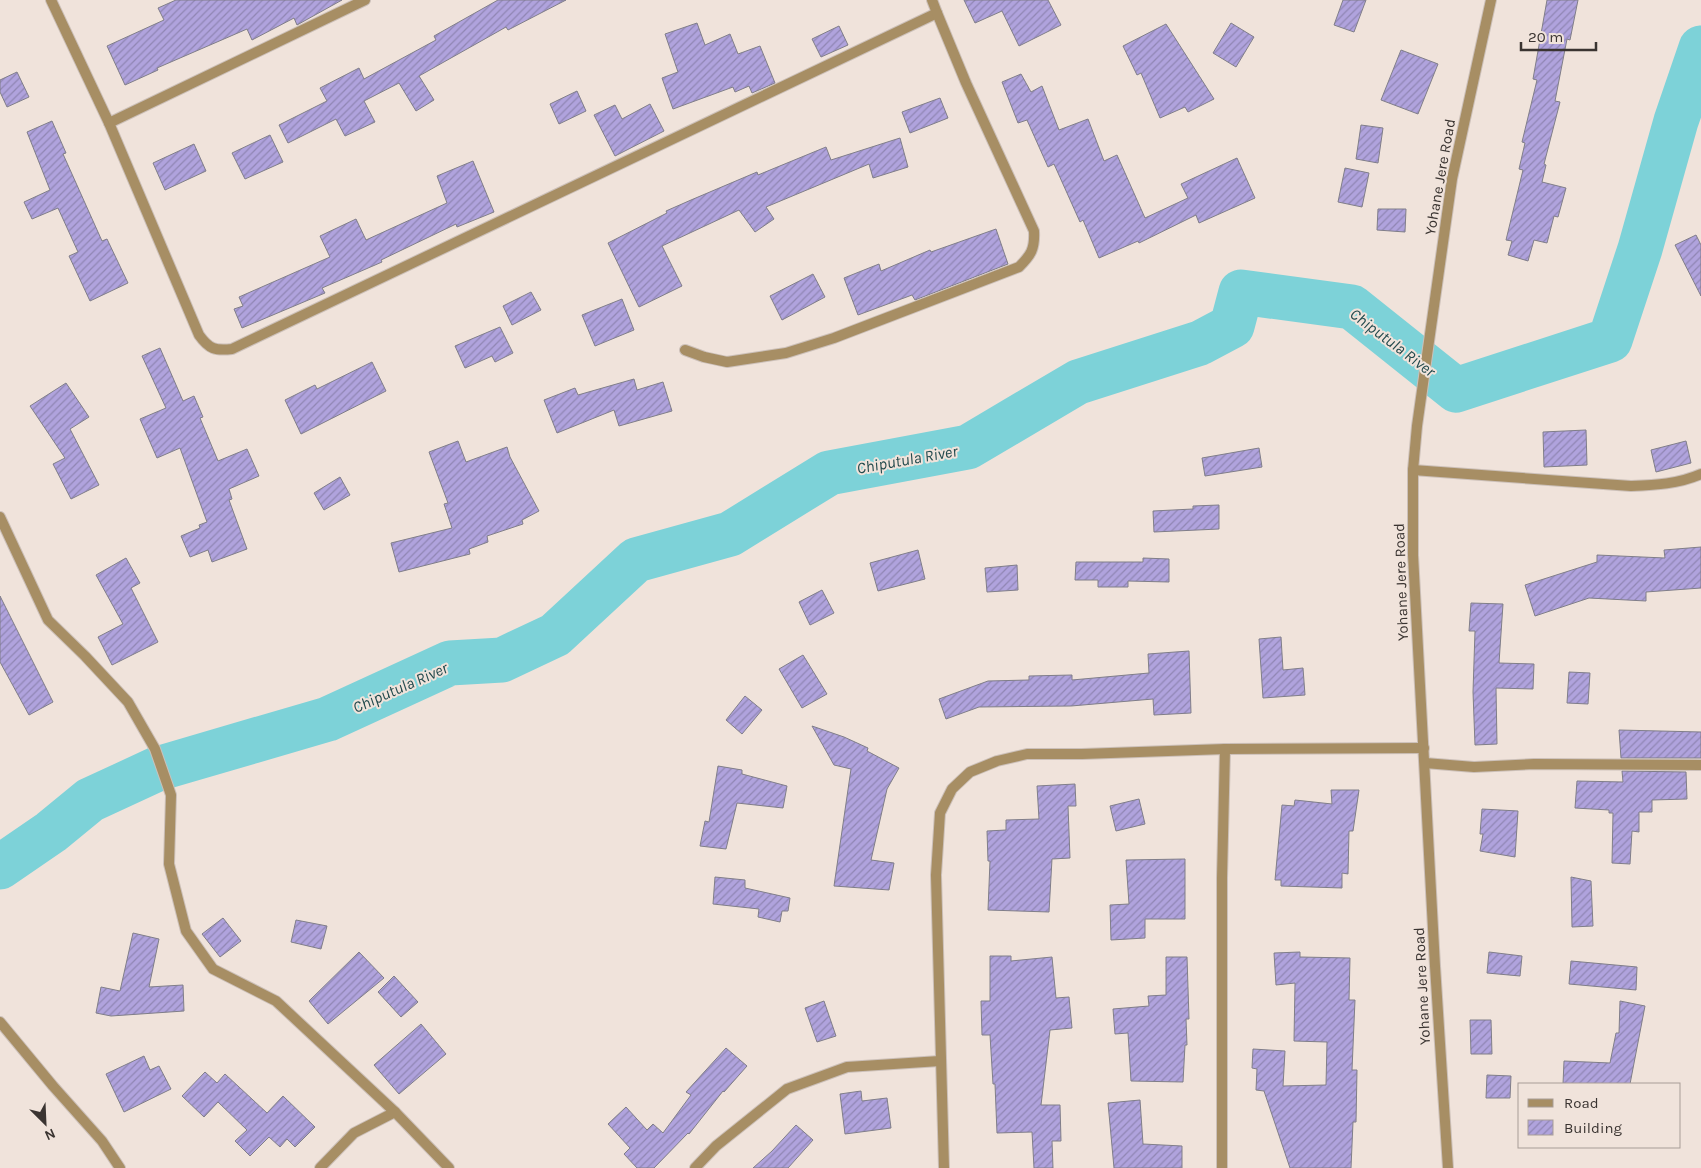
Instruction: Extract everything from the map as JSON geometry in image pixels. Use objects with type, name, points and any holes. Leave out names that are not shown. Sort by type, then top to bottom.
[{"type":"street","points":[[51,0],[109,123],[199,335],[208,346],[221,351],[232,349],[937,14]]},
{"type":"street","points":[[109,123],[365,0]]},
{"type":"street","points":[[686,350],[704,357],[727,362],[786,353],[834,338],[1019,267],[1030,256],[1034,243],[1034,231],[966,82],[932,0]]},
{"type":"street","name":"Yohane Jere Road","points":[[1448,1168],[1413,555],[1413,470],[1417,426],[1452,179],[1491,0]]},
{"type":"street","points":[[1413,470],[1631,486],[1664,485],[1690,479],[1701,474]]},
{"type":"street","points":[[0,517],[48,620],[128,702],[155,749],[171,795],[169,864],[186,931],[213,969],[276,1001],[396,1112],[449,1168]]},
{"type":"street","points":[[944,1168],[936,875],[940,813],[952,789],[970,772],[997,761],[1027,754],[1225,749],[1424,748]]},
{"type":"street","points":[[1222,1168],[1222,878],[1225,749]]},
{"type":"street","points":[[1425,763],[1474,767],[1534,764],[1701,765]]},
{"type":"street","points":[[0,1022],[52,1086],[102,1141],[120,1168]]},
{"type":"street","points":[[695,1168],[716,1146],[787,1089],[847,1067],[940,1061]]},
{"type":"street","points":[[320,1168],[354,1133],[396,1112]]},
{"type":"building","points":[[176,0],[342,0],[297,25],[294,18],[252,40],[247,29],[157,68],[158,70],[125,85],[107,46],[164,20],[158,8]]},
{"type":"building","points":[[498,0],[566,0],[508,30],[506,27],[419,76],[434,100],[416,111],[399,83],[364,101],[375,122],[345,136],[336,119],[288,143],[279,125],[327,101],[320,88],[359,68],[364,79],[436,40],[434,36]]},
{"type":"building","points":[[964,0],[1048,0],[1061,25],[1019,46],[1002,11],[975,23]]},
{"type":"building","points":[[1343,0],[1366,0],[1354,32],[1334,25]]},
{"type":"building","points":[[1547,0],[1578,0],[1570,40],[1567,39],[1555,101],[1560,102],[1544,164],[1546,165],[1542,182],[1566,188],[1558,217],[1554,216],[1547,243],[1534,240],[1528,261],[1508,255],[1512,241],[1506,240],[1523,170],[1519,169],[1525,143],[1522,142],[1537,80],[1533,79]]},
{"type":"building","points":[[697,23],[705,45],[730,34],[738,54],[760,46],[775,83],[752,93],[749,86],[735,92],[733,87],[673,109],[662,78],[678,72],[665,34]]},
{"type":"building","points":[[1231,23],[1254,37],[1236,67],[1213,53]]},
{"type":"building","points":[[1166,24],[1214,99],[1188,112],[1185,107],[1160,118],[1141,73],[1137,75],[1123,46]]},
{"type":"building","points":[[839,26],[848,45],[821,57],[812,39]]},
{"type":"building","points":[[1401,50],[1438,64],[1418,114],[1381,100]]},
{"type":"building","points":[[17,72],[29,97],[7,107],[0,92],[0,80]]},
{"type":"building","points":[[1021,74],[1031,92],[1042,86],[1059,130],[1088,119],[1104,161],[1117,155],[1145,218],[1188,198],[1181,184],[1237,158],[1255,198],[1199,223],[1196,215],[1139,243],[1138,241],[1099,258],[1083,220],[1080,222],[1054,164],[1048,167],[1027,120],[1018,123],[1002,82]]},
{"type":"building","points":[[577,91],[586,111],[559,124],[550,104]]},
{"type":"building","points":[[940,98],[948,118],[910,133],[902,112]]},
{"type":"building","points":[[650,104],[664,131],[615,156],[594,115],[615,105],[622,119]]},
{"type":"building","points":[[52,121],[66,153],[63,154],[102,241],[107,239],[128,283],[90,301],[69,256],[78,252],[58,208],[32,219],[24,202],[50,190],[27,132]]},
{"type":"building","points":[[1361,125],[1383,128],[1378,163],[1356,159]]},
{"type":"building","points":[[270,135],[283,162],[245,179],[232,153]]},
{"type":"building","points":[[900,138],[908,167],[873,178],[869,164],[766,207],[774,219],[755,232],[739,210],[662,246],[682,286],[639,307],[608,243],[667,213],[666,211],[757,172],[758,175],[826,147],[831,160]]},
{"type":"building","points":[[194,144],[206,171],[165,190],[153,163]]},
{"type":"building","points":[[473,161],[494,212],[457,227],[456,224],[381,260],[382,262],[322,288],[325,293],[242,328],[234,309],[243,306],[239,297],[330,257],[320,236],[356,219],[366,240],[447,203],[437,176]]},
{"type":"building","points":[[1345,168],[1369,173],[1362,207],[1338,202]]},
{"type":"building","points":[[1378,209],[1406,209],[1405,232],[1377,230]]},
{"type":"building","points":[[996,229],[1008,264],[915,300],[912,295],[858,315],[844,278],[879,264],[881,271],[930,250],[931,252]]},
{"type":"building","points":[[1696,235],[1701,245],[1701,296],[1675,245]]},
{"type":"building","points":[[813,274],[825,297],[782,320],[770,296]]},
{"type":"building","points":[[531,292],[541,310],[512,325],[503,306]]},
{"type":"building","points":[[622,299],[634,330],[595,346],[582,315]]},
{"type":"building","points":[[500,327],[513,353],[495,362],[492,356],[465,368],[455,346]]},
{"type":"building","points":[[160,348],[183,401],[194,396],[203,417],[200,418],[218,461],[247,449],[259,476],[229,489],[232,499],[229,500],[247,549],[212,562],[208,550],[190,557],[181,536],[200,528],[199,525],[207,522],[180,448],[157,458],[140,419],[166,408],[142,356]]},
{"type":"building","points":[[372,362],[386,391],[301,434],[285,400],[315,385],[317,389]]},
{"type":"building","points":[[634,379],[637,390],[663,382],[672,411],[619,426],[614,410],[557,433],[544,400],[575,388],[578,395]]},
{"type":"building","points":[[66,383],[89,417],[70,429],[99,485],[71,499],[53,464],[65,458],[30,406]]},
{"type":"building","points":[[1586,430],[1587,465],[1544,467],[1543,432]]},
{"type":"building","points":[[458,441],[466,462],[507,447],[510,457],[539,511],[522,520],[523,524],[487,536],[488,542],[469,549],[470,554],[399,572],[391,543],[452,528],[444,504],[448,503],[429,452]]},
{"type":"building","points":[[1686,441],[1691,463],[1656,472],[1651,450]]},
{"type":"building","points":[[1259,448],[1262,467],[1205,476],[1202,458]]},
{"type":"building","points":[[340,477],[350,495],[324,510],[314,493]]},
{"type":"building","points":[[1219,505],[1219,529],[1154,532],[1153,511],[1193,509],[1193,506]]},
{"type":"building","points":[[1701,547],[1701,588],[1646,592],[1646,601],[1589,598],[1535,616],[1525,585],[1597,562],[1597,555],[1665,558],[1664,550]]},
{"type":"building","points":[[918,550],[925,579],[878,591],[870,563]]},
{"type":"building","points":[[126,558],[140,583],[131,588],[158,642],[112,665],[98,637],[123,624],[96,575]]},
{"type":"building","points":[[1143,558],[1169,559],[1169,582],[1128,581],[1128,587],[1098,587],[1098,580],[1075,580],[1076,562],[1143,562]]},
{"type":"building","points":[[1017,565],[1018,590],[987,592],[985,568]]},
{"type":"building","points":[[822,590],[834,613],[810,625],[799,602]]},
{"type":"building","points":[[0,596],[53,702],[29,715],[0,662]]},
{"type":"building","points":[[1471,603],[1503,604],[1499,663],[1534,664],[1533,689],[1496,688],[1497,744],[1475,745],[1473,692],[1475,631],[1469,631]]},
{"type":"building","points":[[1281,637],[1283,670],[1303,668],[1305,695],[1263,698],[1259,639]]},
{"type":"building","points":[[1189,651],[1191,713],[1154,715],[1153,699],[1071,706],[979,707],[946,719],[939,699],[988,681],[1029,680],[1029,676],[1072,675],[1072,680],[1149,673],[1148,654]]},
{"type":"building","points":[[803,655],[827,694],[802,708],[779,669]]},
{"type":"building","points":[[1569,672],[1590,673],[1588,704],[1567,703]]},
{"type":"building","points":[[745,696],[762,710],[742,734],[726,720]]},
{"type":"building","points":[[812,726],[868,748],[867,751],[899,768],[887,789],[871,860],[894,863],[889,890],[834,886],[851,769],[834,765]]},
{"type":"building","points":[[1619,730],[1701,732],[1701,758],[1621,758]]},
{"type":"building","points":[[718,766],[742,770],[742,774],[787,786],[783,808],[737,803],[726,849],[700,846],[705,821],[709,822]]},
{"type":"building","points":[[1622,771],[1686,772],[1687,799],[1652,800],[1652,812],[1639,812],[1639,832],[1632,831],[1630,864],[1612,863],[1613,813],[1609,813],[1609,810],[1575,808],[1577,781],[1623,782]]},
{"type":"building","points":[[1075,784],[1076,806],[1068,806],[1070,858],[1052,859],[1049,912],[988,910],[990,861],[988,861],[987,831],[1006,830],[1006,820],[1039,819],[1037,786]]},
{"type":"building","points":[[1331,790],[1359,790],[1353,831],[1349,831],[1348,874],[1342,873],[1342,888],[1281,886],[1281,880],[1275,880],[1282,805],[1294,806],[1295,800],[1332,804]]},
{"type":"building","points":[[1139,799],[1145,824],[1116,831],[1110,806]]},
{"type":"building","points":[[1482,809],[1518,811],[1515,857],[1480,851],[1483,834],[1480,834]]},
{"type":"building","points":[[1185,859],[1185,919],[1145,919],[1145,938],[1111,940],[1110,905],[1129,904],[1126,860]]},
{"type":"building","points":[[715,877],[745,880],[745,888],[790,898],[788,911],[782,911],[780,922],[758,917],[759,909],[713,904]]},
{"type":"building","points":[[1571,877],[1591,881],[1593,926],[1572,927]]},
{"type":"building","points":[[223,918],[241,941],[220,957],[202,934]]},
{"type":"building","points":[[296,920],[327,926],[321,949],[291,942]]},
{"type":"building","points":[[133,933],[159,939],[149,987],[183,985],[184,1011],[111,1016],[96,1013],[101,987],[120,991]]},
{"type":"building","points":[[359,952],[384,978],[328,1024],[309,1001]]},
{"type":"building","points":[[1300,952],[1300,957],[1350,958],[1349,1000],[1355,1000],[1352,1070],[1357,1070],[1356,1122],[1353,1122],[1351,1168],[1290,1168],[1264,1091],[1256,1090],[1257,1069],[1252,1068],[1253,1049],[1285,1051],[1283,1086],[1326,1085],[1327,1042],[1294,1041],[1295,983],[1276,985],[1274,953]]},
{"type":"building","points":[[1489,952],[1522,956],[1520,976],[1487,973]]},
{"type":"building","points":[[990,956],[1011,956],[1011,961],[1052,957],[1056,998],[1069,997],[1072,1028],[1050,1030],[1041,1105],[1060,1105],[1061,1141],[1052,1141],[1053,1168],[1034,1168],[1032,1132],[997,1133],[990,1035],[982,1035],[981,1001],[990,1001]]},
{"type":"building","points":[[1166,957],[1187,957],[1189,1019],[1186,1019],[1187,1045],[1185,1045],[1183,1082],[1131,1081],[1128,1033],[1115,1034],[1113,1009],[1149,1006],[1148,996],[1166,995]]},
{"type":"building","points":[[1571,961],[1637,967],[1636,990],[1569,984]]},
{"type":"building","points":[[394,976],[418,1002],[401,1017],[378,992]]},
{"type":"building","points":[[824,1001],[836,1036],[817,1042],[805,1008]]},
{"type":"building","points":[[1620,1001],[1645,1006],[1630,1083],[1563,1083],[1564,1061],[1610,1063],[1616,1033],[1619,1033]]},
{"type":"building","points":[[1470,1020],[1491,1020],[1492,1054],[1471,1054]]},
{"type":"building","points":[[421,1024],[446,1054],[399,1094],[374,1065]]},
{"type":"building","points":[[726,1048],[747,1066],[723,1091],[689,1134],[654,1168],[637,1168],[624,1154],[630,1148],[608,1124],[626,1107],[647,1130],[653,1124],[663,1133],[691,1095],[686,1092]]},
{"type":"building","points":[[144,1056],[150,1070],[159,1066],[171,1089],[124,1112],[106,1074]]},
{"type":"building","points":[[205,1072],[217,1083],[225,1074],[267,1113],[283,1096],[315,1127],[295,1147],[287,1139],[280,1147],[269,1137],[250,1156],[235,1141],[247,1130],[218,1102],[204,1117],[182,1096]]},
{"type":"building","points":[[1487,1075],[1511,1076],[1510,1098],[1486,1098]]},
{"type":"building","points":[[861,1091],[862,1101],[887,1098],[891,1128],[845,1134],[840,1094]]},
{"type":"building","points":[[1140,1100],[1143,1144],[1182,1146],[1182,1168],[1114,1168],[1108,1103]]},
{"type":"building","points":[[796,1125],[813,1140],[788,1168],[753,1168],[772,1151]]},
{"type":"waterway","name":"Chiputula River","points":[[0,867],[51,832],[90,800],[157,769],[328,719],[450,663],[502,660],[555,635],[636,560],[730,534],[829,473],[968,447],[1078,382],[1200,343],[1232,326],[1241,292],[1352,307],[1456,390],[1610,340],[1640,249],[1676,121],[1701,48]]}]
